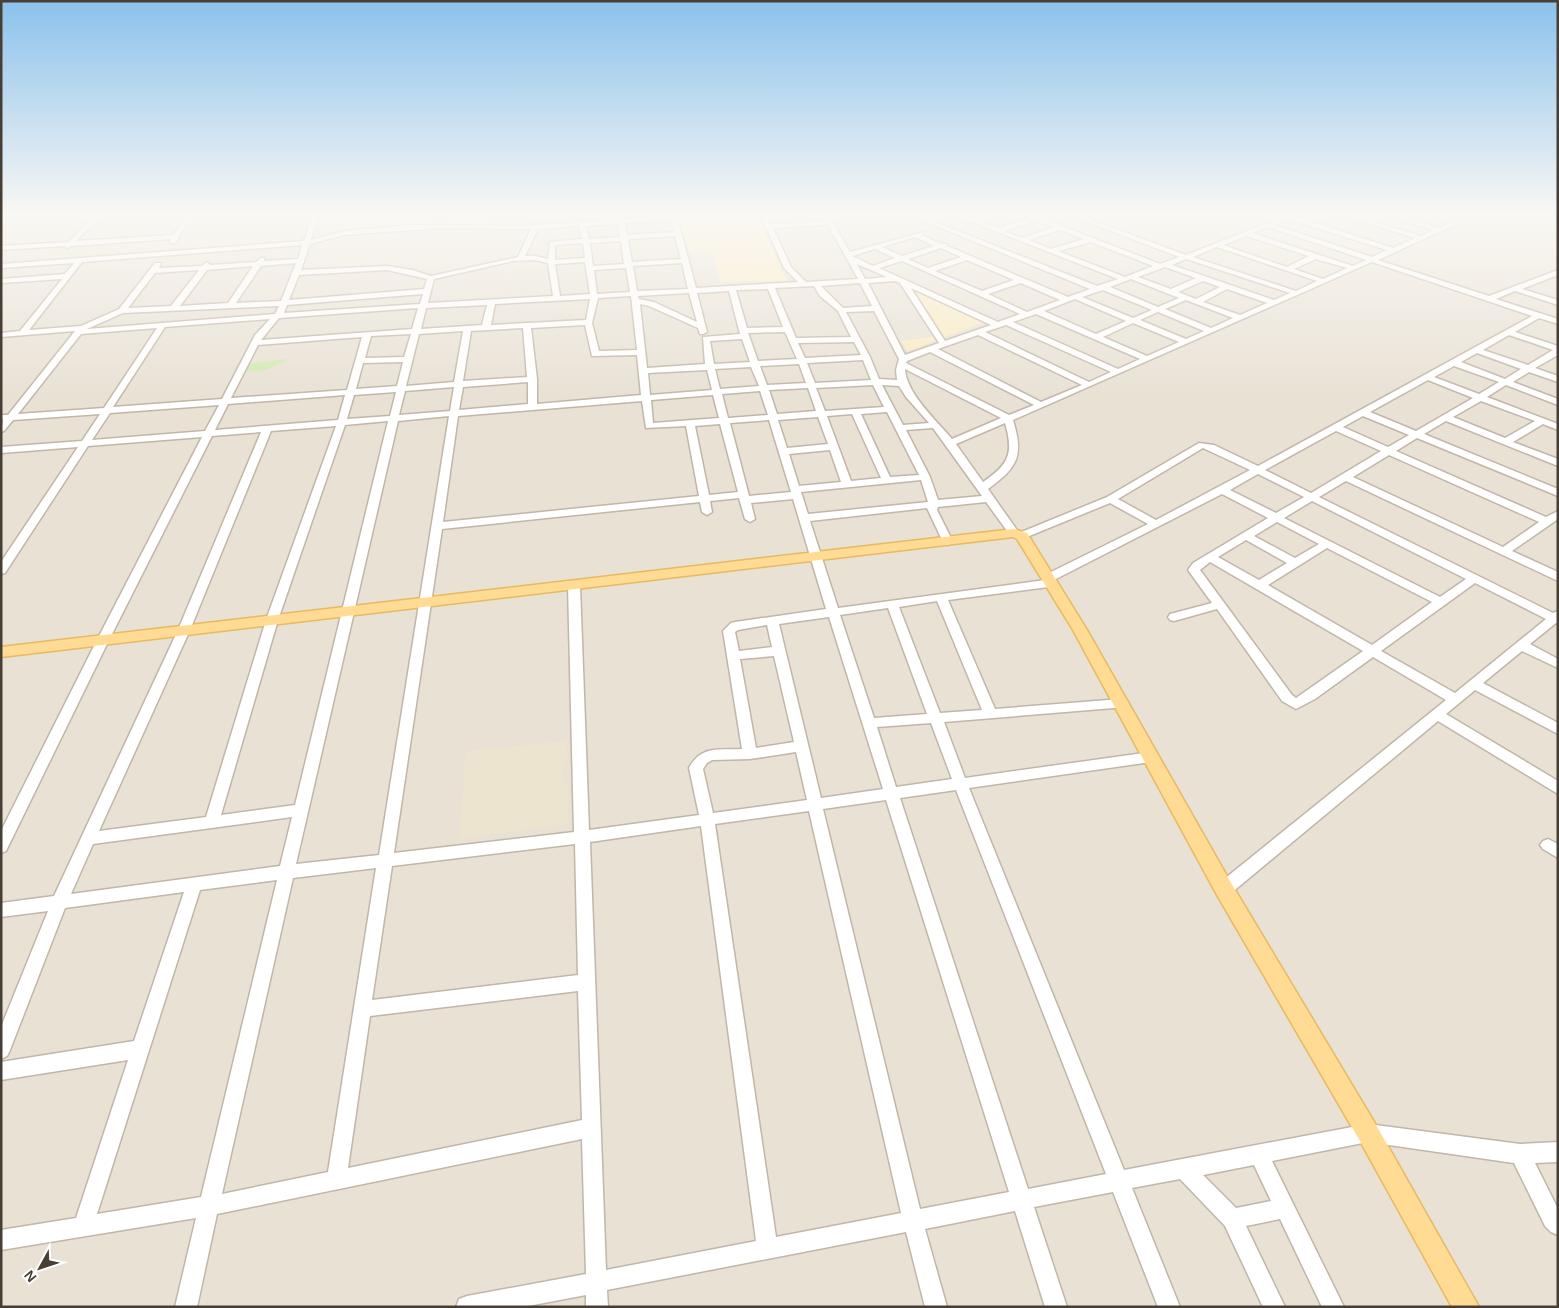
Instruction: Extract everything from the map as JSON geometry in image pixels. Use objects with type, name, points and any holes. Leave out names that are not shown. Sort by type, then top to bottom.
[{"type":"main road","points":[[1,652],[1018,534],[1050,581],[1224,889],[1368,1133],[1466,1307]]},
{"type":"street","points":[[1,280],[51,277]]},
{"type":"street","points":[[23,333],[67,277]]},
{"type":"street","points":[[122,311],[149,277]]},
{"type":"street","points":[[174,308],[197,277]]},
{"type":"street","points":[[231,305],[250,277]]},
{"type":"street","points":[[1,847],[103,640],[255,343],[266,326],[280,312],[293,277]]},
{"type":"street","points":[[428,277],[435,277]]},
{"type":"street","points":[[554,277],[557,299]]},
{"type":"street","points":[[592,277],[594,297],[590,321],[588,322],[594,354],[640,352]]},
{"type":"street","points":[[630,277],[649,426],[890,410]]},
{"type":"street","points":[[689,277],[706,339],[710,366],[750,519]]},
{"type":"street","points":[[797,277],[804,284]]},
{"type":"street","points":[[860,277],[877,308],[902,362],[1008,418],[1014,438],[1014,461],[1004,473],[982,488]]},
{"type":"street","points":[[894,277],[1118,372]]},
{"type":"street","points":[[1,335],[275,318],[366,309],[594,297],[634,298],[692,291],[862,281],[903,281],[927,277]]},
{"type":"street","points":[[945,277],[1028,315]]},
{"type":"street","points":[[1014,277],[1132,320],[1184,342]]},
{"type":"street","points":[[1072,277],[1211,330]]},
{"type":"street","points":[[1200,277],[1274,303]]},
{"type":"street","points":[[1247,277],[1296,293]]},
{"type":"street","points":[[1310,277],[1323,281]]},
{"type":"street","points":[[950,443],[1089,385],[1332,277]]},
{"type":"street","points":[[1424,277],[1558,322]]},
{"type":"street","points":[[186,1307],[347,611],[396,417],[408,358],[431,278]]},
{"type":"street","points":[[902,362],[978,332],[1127,278],[1172,292],[1239,318]]},
{"type":"street","points":[[1172,292],[1203,278]]},
{"type":"street","points":[[1489,298],[1545,278],[1558,281]]},
{"type":"street","points":[[982,294],[1021,280]]},
{"type":"street","points":[[903,281],[944,345]]},
{"type":"street","points":[[816,284],[823,294],[841,310],[866,357],[876,382],[925,476],[933,506],[932,510],[948,542]]},
{"type":"street","points":[[1196,302],[1227,286]]},
{"type":"street","points":[[771,287],[812,385],[832,447],[847,485]]},
{"type":"street","points":[[732,289],[890,793],[1056,1307]]},
{"type":"street","points":[[1515,289],[1558,303]]},
{"type":"street","points":[[1,429],[6,417],[80,330],[122,311],[283,303],[428,291]]},
{"type":"street","points":[[634,298],[702,327]]},
{"type":"street","points":[[1096,337],[1185,298]]},
{"type":"street","points":[[486,328],[491,303]]},
{"type":"street","points":[[841,310],[877,308]]},
{"type":"street","points":[[1037,311],[1147,359]]},
{"type":"street","points":[[750,754],[729,631],[735,626],[1050,581],[1222,490],[1538,316]]},
{"type":"street","points":[[255,343],[417,331],[588,322]]},
{"type":"street","points":[[1,572],[162,326]]},
{"type":"street","points":[[527,326],[533,379],[533,406]]},
{"type":"street","points":[[336,1180],[467,329]]},
{"type":"street","points":[[706,339],[788,329]]},
{"type":"street","points":[[978,332],[1089,385]]},
{"type":"street","points":[[1507,332],[1558,350]]},
{"type":"street","points":[[212,822],[272,620],[342,421],[367,335]]},
{"type":"street","points":[[792,341],[856,339]]},
{"type":"street","points":[[931,350],[1041,405]]},
{"type":"street","points":[[1476,350],[1558,379]]},
{"type":"street","points":[[1474,578],[1296,704],[1287,698],[1194,570],[1197,564],[1482,397],[1558,350]]},
{"type":"street","points":[[642,371],[866,357]]},
{"type":"street","points":[[359,362],[408,358]]},
{"type":"street","points":[[902,362],[900,370],[902,383],[909,395],[936,425],[1018,534],[1111,499],[1202,445],[1258,470],[1557,618],[1436,714],[1224,889]]},
{"type":"street","points":[[1453,362],[1558,402]]},
{"type":"street","points":[[1426,377],[1558,427]]},
{"type":"street","points":[[6,417],[533,379]]},
{"type":"street","points":[[1,450],[764,388],[876,382],[902,383]]},
{"type":"street","points":[[855,412],[887,481]]},
{"type":"street","points":[[1362,412],[1558,493]]},
{"type":"street","points":[[1446,418],[1558,464]]},
{"type":"street","points":[[1506,442],[1542,421]]},
{"type":"street","points":[[690,424],[707,512]]},
{"type":"street","points":[[900,428],[936,425]]},
{"type":"street","points":[[1335,427],[1387,452],[1547,522]]},
{"type":"street","points":[[1,1050],[59,903],[184,630],[267,428]]},
{"type":"street","points":[[784,451],[832,447]]},
{"type":"street","points":[[436,526],[704,498],[796,493],[925,476]]},
{"type":"street","points":[[1346,477],[1558,577]]},
{"type":"street","points":[[1222,490],[1441,602]]},
{"type":"street","points":[[804,518],[933,506],[990,498]]},
{"type":"street","points":[[1111,499],[1156,524]]},
{"type":"street","points":[[1504,551],[1558,514]]},
{"type":"street","points":[[1246,536],[1296,563]]},
{"type":"street","points":[[1260,585],[1326,544]]},
{"type":"street","points":[[1210,557],[1456,699]]},
{"type":"street","points":[[574,586],[597,1307]]},
{"type":"street","points":[[941,597],[991,714]]},
{"type":"street","points":[[892,603],[961,785],[1169,1307]]},
{"type":"street","points":[[1174,617],[1219,605]]},
{"type":"street","points":[[772,621],[912,1220],[936,1307]]},
{"type":"street","points":[[1521,645],[1558,664]]},
{"type":"street","points":[[732,656],[779,651]]},
{"type":"street","points":[[1474,684],[1558,729]]},
{"type":"street","points":[[868,723],[1121,704]]},
{"type":"street","points":[[1436,714],[1558,788]]},
{"type":"street","points":[[767,1249],[707,819],[696,768],[698,763],[710,755],[750,754],[801,746]]},
{"type":"street","points":[[1,910],[286,872],[582,836],[890,793],[961,785],[1151,757]]},
{"type":"street","points":[[88,839],[301,810]]},
{"type":"street","points":[[83,1227],[194,885]]},
{"type":"street","points":[[362,1009],[587,982]]},
{"type":"street","points":[[1,1072],[141,1049]]},
{"type":"street","points":[[1,1240],[210,1206],[591,1128]]},
{"type":"street","points":[[467,1307],[1022,1198],[1185,1170],[1368,1133],[1520,1154],[1558,1152]]},
{"type":"street","points":[[1520,1154],[1552,1219],[1558,1225]]},
{"type":"street","points":[[1259,1155],[1333,1307]]},
{"type":"street","points":[[1185,1170],[1232,1220],[1274,1307]]},
{"type":"street","points":[[1232,1220],[1285,1208]]},
{"type":"shaded area","points":[[1,277],[1558,277],[1558,1307],[1,1307]]},
{"type":"shaded area","points":[[566,741],[568,760],[563,764],[562,780],[568,785],[568,824],[459,839],[466,751]]},
{"type":"green space","points":[[288,359],[262,371],[246,370],[248,365],[252,363]]},
{"type":"sand","points":[[719,277],[785,277],[787,281],[720,282]]},
{"type":"sand","points":[[905,284],[987,321],[908,351],[901,341],[938,336]]}]
